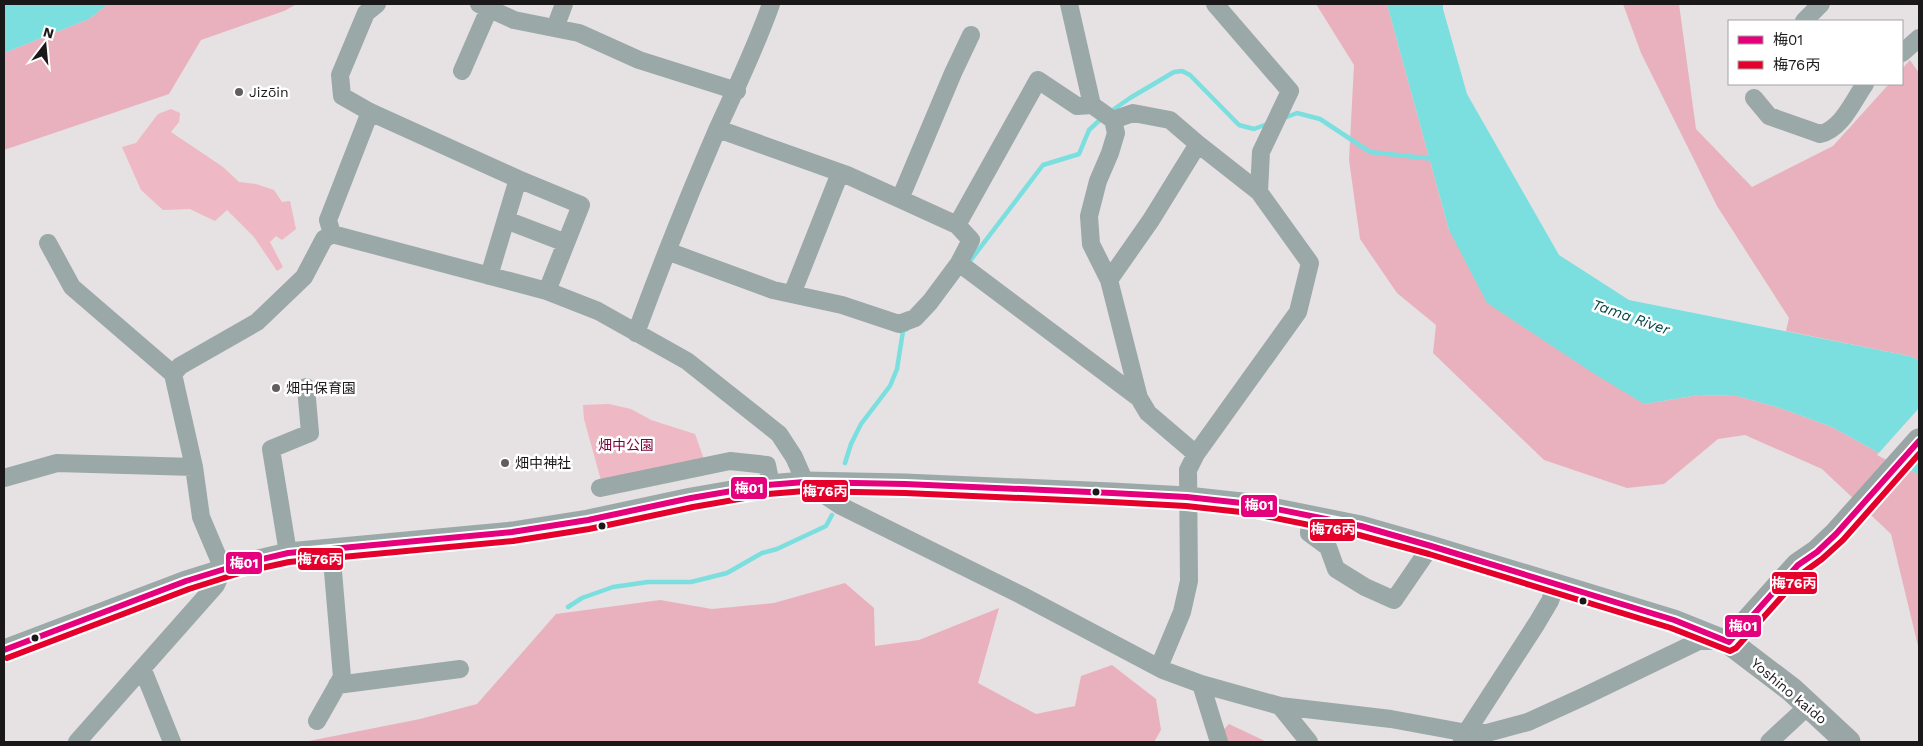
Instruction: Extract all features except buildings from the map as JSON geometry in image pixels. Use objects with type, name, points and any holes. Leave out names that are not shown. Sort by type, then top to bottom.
[{"type":"highway","points":[[1729,642],[1798,565],[1817,552],[1919,422]]},
{"type":"highway","points":[[1856,503],[1919,441]]},
{"type":"highway","name":"Yoshino kaido","points":[[1729,642],[1810,705],[1848,742]]},
{"type":"main road","points":[[4,650],[186,580],[288,553],[512,532],[588,520],[691,498],[771,485],[805,482],[905,484],[1187,497],[1251,504],[1361,526],[1431,546],[1688,624],[1729,642]]},
{"type":"street","points":[[377,4],[366,13],[340,75],[342,96],[370,112],[518,179],[581,205],[547,291]]},
{"type":"street","points":[[556,28],[564,4]]},
{"type":"street","points":[[636,333],[667,251],[718,129],[737,91],[771,4]]},
{"type":"street","points":[[1069,4],[1092,104],[1112,120],[1116,133],[1098,181],[1089,216],[1091,244],[1109,280],[1139,398],[1148,414],[1196,454]]},
{"type":"street","points":[[1215,4],[1290,91],[1261,152],[1259,192]]},
{"type":"street","points":[[462,72],[484,6],[514,20],[579,33],[639,60],[737,91]]},
{"type":"street","points":[[900,199],[971,35]]},
{"type":"street","points":[[1903,52],[1918,43]]},
{"type":"street","points":[[957,225],[1038,80],[1078,106],[1092,104]]},
{"type":"street","points":[[1754,98],[1769,116],[1820,134],[1828,132],[1838,123],[1864,85]]},
{"type":"street","points":[[332,234],[328,220],[370,112]]},
{"type":"street","points":[[1112,120],[1133,112],[1170,120],[1259,192],[1310,263],[1298,312],[1196,454],[1188,470],[1189,581],[1182,612],[1159,668]]},
{"type":"street","points":[[667,251],[772,290],[842,305],[899,324],[915,318],[964,267],[971,240],[957,225],[840,173],[718,129]]},
{"type":"street","points":[[1109,280],[1152,220],[1198,144]]},
{"type":"street","points":[[792,294],[840,173]]},
{"type":"street","points":[[489,276],[518,179]]},
{"type":"street","points":[[506,220],[566,243]]},
{"type":"street","points":[[172,374],[180,366],[256,322],[304,277],[324,239],[332,234],[547,291],[598,311],[687,361],[779,434],[794,457],[805,482],[841,506],[1021,595],[1159,668],[1200,684],[1280,706],[1391,719],[1463,738],[1528,722],[1699,641],[1729,642]]},
{"type":"street","points":[[48,243],[72,287],[172,374],[194,466],[201,517],[223,569],[216,585],[143,670],[77,742]]},
{"type":"street","points":[[964,267],[1139,398]]},
{"type":"street","points":[[288,553],[271,449],[310,433],[306,387]]},
{"type":"street","points":[[600,488],[730,461],[767,465],[771,485]]},
{"type":"street","points":[[4,478],[57,463],[194,466]]},
{"type":"street","points":[[1310,515],[1309,532],[1328,547],[1336,569],[1365,587],[1394,600],[1431,546]]},
{"type":"street","points":[[316,721],[342,677],[330,548]]},
{"type":"street","points":[[1463,738],[1537,623],[1550,601],[1556,584]]},
{"type":"street","points":[[337,685],[460,669]]},
{"type":"street","points":[[143,670],[172,742]]},
{"type":"street","points":[[1200,684],[1220,742]]},
{"type":"street","points":[[1769,742],[1810,705]]},
{"type":"street","points":[[1280,706],[1309,742]]},
{"type":"green space","points":[[171,109],[180,113],[179,122],[171,132],[223,167],[239,182],[256,184],[274,190],[282,202],[290,201],[296,229],[282,240],[276,236],[270,242],[283,267],[277,271],[254,237],[227,210],[215,221],[190,209],[163,210],[141,190],[122,147],[136,143],[158,114]]},
{"type":"green space","name":"畑中公園","points":[[609,404],[631,409],[651,420],[695,434],[706,465],[602,484],[584,419],[583,405]]},
{"type":"shaded area","points":[[108,4],[297,4],[284,11],[201,40],[169,94],[4,150],[4,53],[89,19]]},
{"type":"shaded area","points":[[1316,4],[1387,4],[1449,230],[1644,404],[1699,395],[1737,396],[1780,408],[1832,427],[1919,475],[1919,650],[1891,534],[1822,469],[1745,435],[1718,439],[1664,484],[1627,488],[1544,460],[1433,353],[1436,325],[1397,293],[1360,239],[1349,160],[1354,65]]},
{"type":"shaded area","points":[[1623,4],[1679,4],[1696,129],[1752,187],[1833,146],[1888,85],[1903,85],[1903,68],[1910,60],[1919,73],[1919,360],[1909,356],[1786,331],[1789,318],[1717,206],[1641,53]]},
{"type":"shaded area","points":[[845,583],[874,608],[875,646],[919,640],[999,608],[978,683],[1036,714],[1075,706],[1081,676],[1112,665],[1156,699],[1161,730],[1154,742],[304,742],[420,719],[477,704],[556,614],[660,600],[712,609],[774,603]]},
{"type":"shaded area","points":[[1229,724],[1267,742],[1212,742]]},
{"type":"water","points":[[4,4],[108,4],[89,19],[4,53]]},
{"type":"water","name":"Tama River","points":[[1387,4],[1443,4],[1467,94],[1559,255],[1629,300],[1909,356],[1919,360],[1919,475],[1832,427],[1780,408],[1737,396],[1699,395],[1644,404],[1593,373],[1487,303],[1449,230]]},
{"type":"pier","points":[[1919,408],[1919,455],[1906,470],[1877,455]]},
{"type":"waterway","points":[[1110,112],[1174,72],[1182,71],[1190,75],[1239,125],[1254,129],[1270,123]]},
{"type":"waterway","points":[[1284,118],[1297,113],[1320,119],[1370,152],[1434,159]]},
{"type":"waterway","points":[[967,265],[1043,165],[1079,154],[1089,130],[1102,118]]},
{"type":"waterway","points":[[845,463],[851,444],[861,424],[890,386],[897,369],[903,331],[907,329]]},
{"type":"waterway","points":[[568,607],[582,598],[613,587],[648,582],[691,582],[727,573],[762,553],[777,549],[826,526],[832,515]]},
{"type":"transit line","name":"梅01","points":[[4,650],[186,581],[241,564],[288,553],[512,532],[588,520],[691,498],[767,485],[805,482],[905,484],[1112,493],[1187,497],[1251,504],[1361,526],[1431,546],[1674,620],[1729,642],[1798,565],[1817,552],[1836,534],[1919,441]]},
{"type":"transit line","name":"梅76丙","points":[[7,658],[189,589],[243,572],[289,562],[513,541],[589,529],[693,507],[768,494],[805,491],[905,493],[1112,502],[1186,506],[1250,513],[1359,535],[1429,554],[1671,628],[1730,651],[1736,648],[1804,572],[1843,540],[1919,454]]},
{"type":"place","name":"Jizōin","points":[[239,92]]},
{"type":"place","name":"畑中保育園","points":[[276,388]]},
{"type":"place","name":"畑中神社","points":[[505,463]]}]
